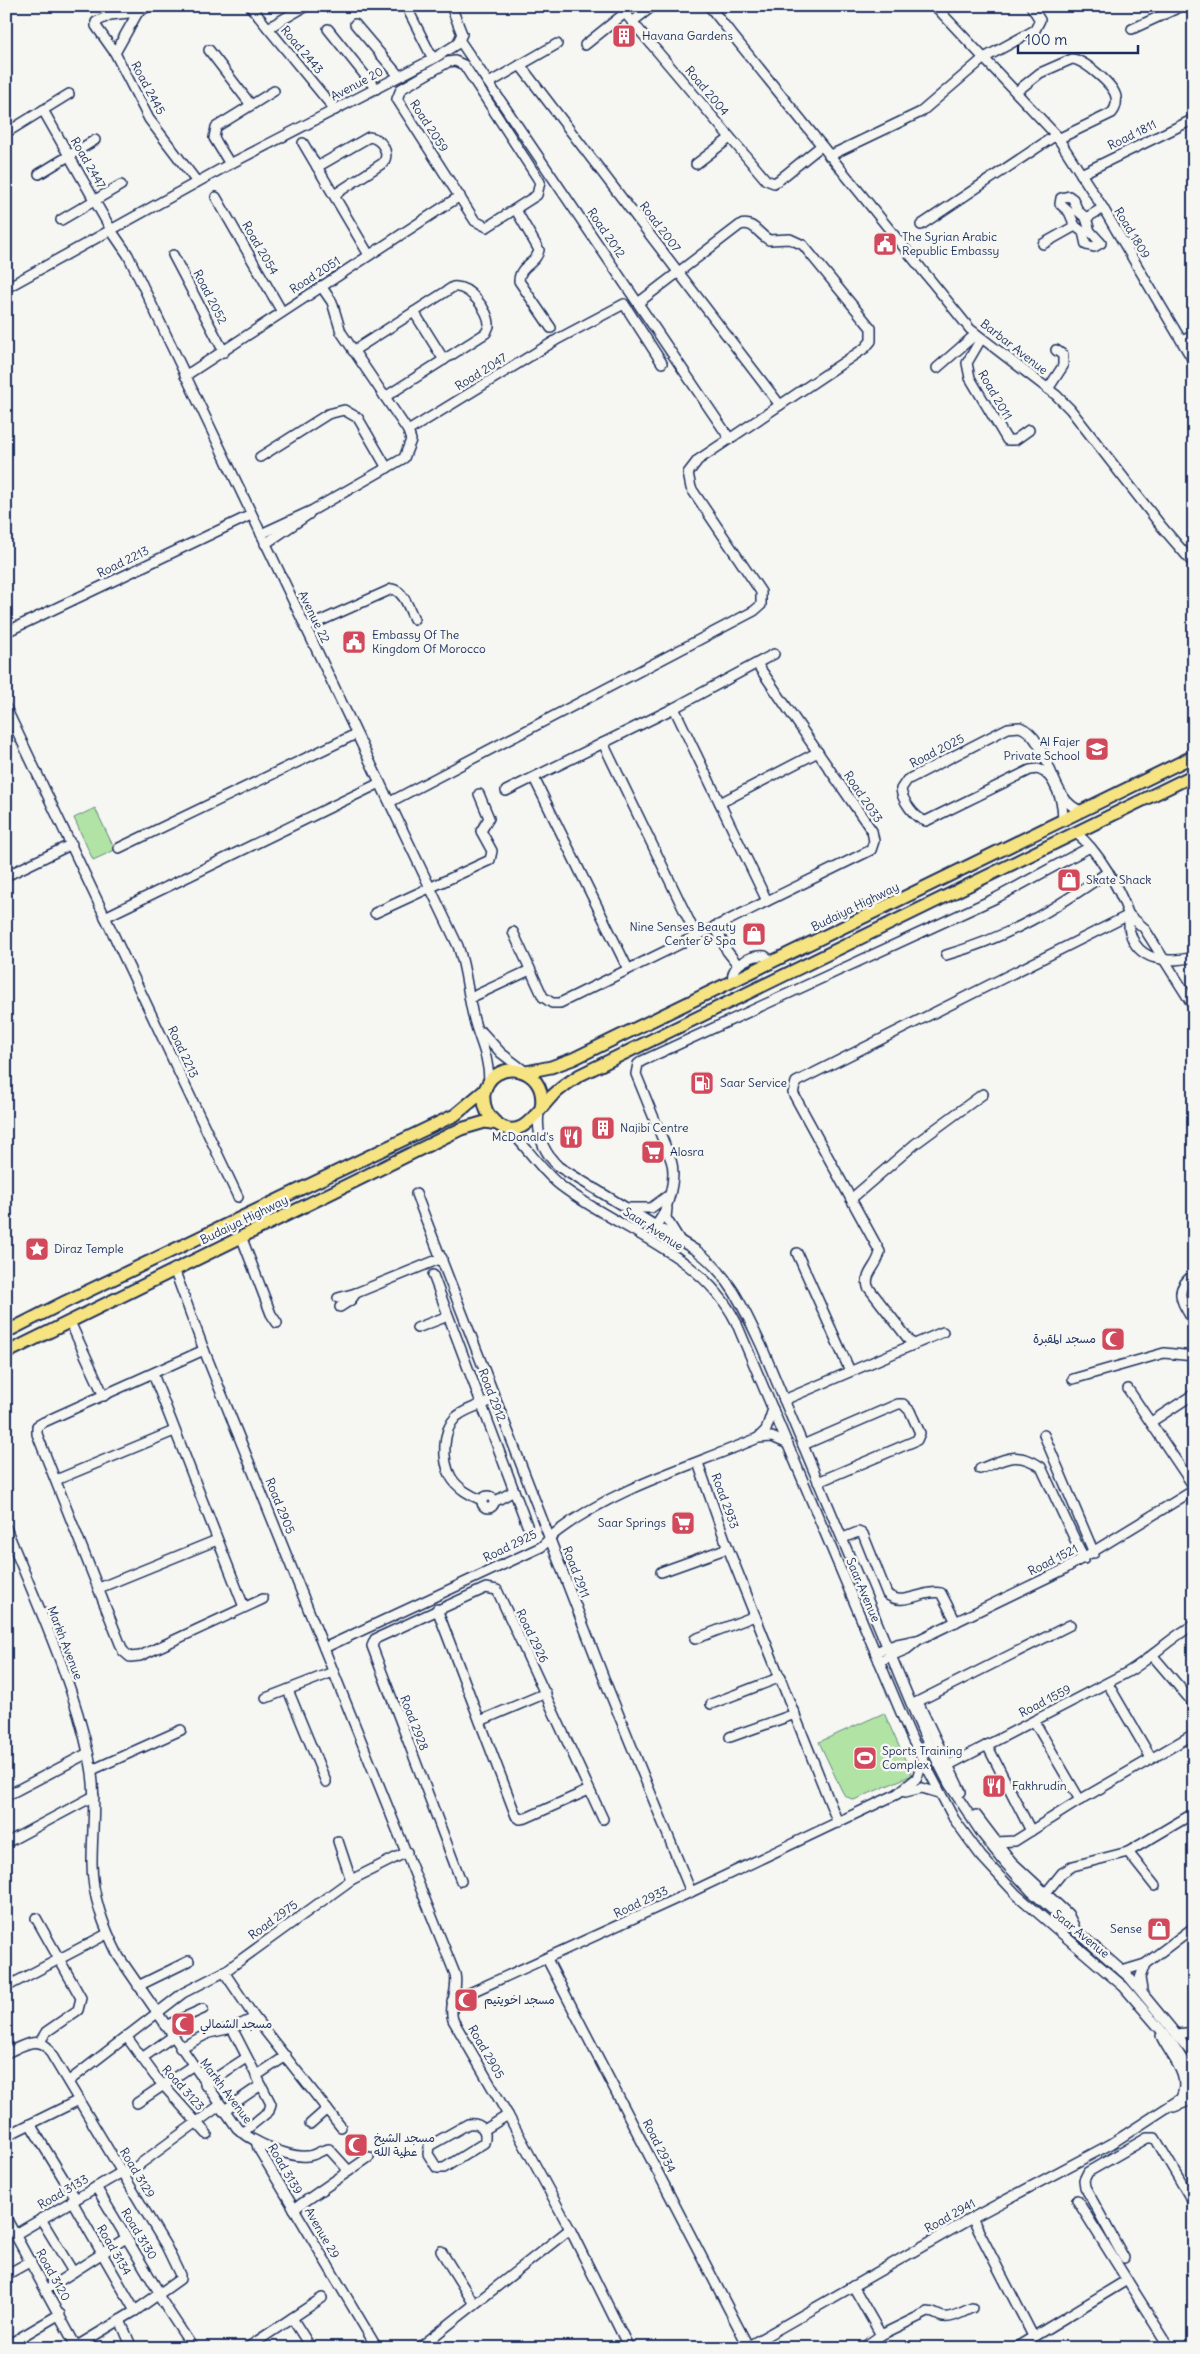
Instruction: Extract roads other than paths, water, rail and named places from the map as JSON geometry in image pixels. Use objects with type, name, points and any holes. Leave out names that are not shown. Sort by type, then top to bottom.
[{"type":"main road","name":"Budaiya Highway","points":[[526,1072],[550,1068],[573,1059],[1194,756]]},
{"type":"main road","points":[[540,1111],[542,1091],[526,1072],[506,1070],[496,1075],[487,1086],[484,1099],[485,1109],[502,1126],[525,1126],[540,1111],[558,1090],[580,1075],[1194,774]]},
{"type":"main road","name":"Budaiya Highway","points":[[6,1332],[455,1115],[487,1086]]},
{"type":"main road","name":"Budaiya Highway","points":[[6,1353],[462,1129],[485,1122],[502,1126]]},
{"type":"street","points":[[138,12],[149,6]]},
{"type":"street","name":"Road 2443","points":[[250,6],[336,110]]},
{"type":"street","points":[[406,6],[433,59]]},
{"type":"street","points":[[451,6],[461,30],[460,41]]},
{"type":"street","points":[[632,22],[653,6]]},
{"type":"street","name":"Barbar Avenue","points":[[709,6],[978,337],[1048,389],[1077,416],[1162,528],[1194,564]]},
{"type":"street","name":"Road 1809","points":[[935,6],[1057,137],[1103,208],[1194,362]]},
{"type":"street","points":[[829,156],[920,112],[984,58],[1037,28],[1040,17],[1031,6]]},
{"type":"street","points":[[1132,29],[1182,6]]},
{"type":"street","points":[[268,28],[304,7]]},
{"type":"street","points":[[585,45],[622,10]]},
{"type":"street","name":"Road 2004","points":[[622,10],[766,180],[774,183],[780,180],[821,146]]},
{"type":"street","name":"Road 2445","points":[[115,53],[138,12]]},
{"type":"street","name":"Road 2445","points":[[138,12],[110,15],[96,22],[96,26],[115,53],[149,119],[197,182]]},
{"type":"street","points":[[355,24],[399,76]]},
{"type":"street","points":[[328,29],[376,89]]},
{"type":"street","name":"Avenue 20","points":[[6,288],[230,164],[433,59],[460,41]]},
{"type":"street","name":"Road 2012","points":[[460,41],[730,439]]},
{"type":"street","points":[[489,82],[557,44]]},
{"type":"street","points":[[209,50],[251,104]]},
{"type":"street","points":[[920,225],[1057,137],[1112,112],[1117,99],[1113,90],[1086,64],[1072,59],[1040,73],[1016,92]]},
{"type":"street","name":"Road 2059","points":[[451,61],[464,65],[539,177],[541,186],[537,195],[491,226],[482,227],[475,221],[460,196],[397,99],[401,89],[451,61]]},
{"type":"street","name":"Road 2007","points":[[520,65],[780,405]]},
{"type":"street","points":[[230,164],[214,138],[214,130],[220,123],[274,91]]},
{"type":"street","points":[[9,131],[69,94]]},
{"type":"street","name":"Road 2447","points":[[43,110],[111,229]]},
{"type":"street","name":"Road 1811","points":[[1081,174],[1194,119]]},
{"type":"street","points":[[317,166],[367,137],[376,139],[386,152],[386,159],[383,163],[334,196]]},
{"type":"street","points":[[696,164],[730,138]]},
{"type":"street","points":[[38,174],[95,140]]},
{"type":"street","points":[[303,143],[369,255]]},
{"type":"street","points":[[62,220],[122,185]]},
{"type":"street","name":"Road 2051","points":[[185,376],[460,196]]},
{"type":"street","name":"Road 2054","points":[[216,197],[282,312]]},
{"type":"street","points":[[1086,218],[1103,208]]},
{"type":"street","points":[[516,210],[539,250],[537,257],[522,270],[519,281],[551,328]]},
{"type":"street","points":[[1074,226],[1074,211],[1086,218]]},
{"type":"street","points":[[1086,218],[1088,246],[1094,247],[1110,238]]},
{"type":"street","points":[[390,802],[758,608],[762,601],[761,592],[691,488],[688,478],[693,464],[868,345],[872,332],[804,245],[790,239],[769,240],[750,224],[736,228],[638,303]]},
{"type":"street","points":[[1074,226],[1086,231],[1101,243]]},
{"type":"street","points":[[1043,244],[1074,226]]},
{"type":"street","name":"Avenue 22","points":[[111,229],[128,254],[461,953],[475,1024],[488,1058],[487,1086]]},
{"type":"street","name":"Road 2052","points":[[173,255],[224,352]]},
{"type":"street","points":[[260,534],[313,510],[404,458],[412,440],[408,431],[339,328],[332,302],[321,286]]},
{"type":"street","points":[[353,351],[449,289],[457,287],[469,291],[488,318],[490,326],[486,333],[385,397]]},
{"type":"street","name":"Road 2047","points":[[408,431],[558,339],[624,304],[662,363]]},
{"type":"street","points":[[414,312],[444,360]]},
{"type":"street","points":[[1182,341],[1194,335]]},
{"type":"street","points":[[937,368],[978,337]]},
{"type":"street","name":"Road 2011","points":[[978,337],[967,363],[970,378],[1007,440],[1015,440],[1029,430]]},
{"type":"street","points":[[1048,389],[1063,366],[1063,356],[1056,350]]},
{"type":"street","points":[[260,457],[328,414],[344,410],[358,418],[387,468]]},
{"type":"street","points":[[265,544],[297,524],[313,510]]},
{"type":"street","name":"Road 2213","points":[[6,632],[251,515]]},
{"type":"street","points":[[305,628],[392,589],[402,596],[414,619]]},
{"type":"street","points":[[506,792],[674,708],[774,654]]},
{"type":"street","name":"Road 2033","points":[[513,932],[543,997],[549,1002],[556,1003],[863,856],[874,846],[872,831],[757,664]]},
{"type":"street","name":"Road 2213","points":[[6,708],[238,1197]]},
{"type":"street","points":[[674,708],[767,901]]},
{"type":"street","name":"Road 2025","points":[[1030,770],[929,821],[917,818],[901,792],[902,785],[907,780],[1012,727],[1020,726],[1027,730],[1041,752],[1066,801],[1073,808],[1082,811]]},
{"type":"street","points":[[119,848],[356,734]]},
{"type":"street","points":[[603,743],[696,935]]},
{"type":"street","points":[[720,802],[818,752]]},
{"type":"street","points":[[1030,770],[1041,752]]},
{"type":"street","points":[[1030,770],[1041,769],[1049,775],[1062,802],[1062,821]]},
{"type":"street","points":[[534,778],[628,969]]},
{"type":"street","points":[[105,917],[380,783]]},
{"type":"street","points":[[375,912],[486,863],[492,858],[492,851],[481,831],[489,818],[479,794]]},
{"type":"street","points":[[1076,833],[1090,847],[1108,872],[1129,915],[1144,928],[1194,1007]]},
{"type":"street","points":[[6,876],[72,844]]},
{"type":"street","points":[[639,1233],[655,1227],[674,1181],[673,1169],[636,1074],[638,1064],[996,898],[1090,847]]},
{"type":"street","points":[[946,955],[991,940],[1026,925],[1108,872]]},
{"type":"street","points":[[1129,915],[1129,930],[1132,940],[1145,955],[1164,960],[1194,957]]},
{"type":"street","points":[[913,1345],[868,1287],[868,1275],[879,1259],[880,1252],[793,1093],[796,1082],[1129,915]]},
{"type":"street","points":[[715,926],[727,951],[738,965]]},
{"type":"street","points":[[733,981],[732,972],[738,965],[761,955],[773,962]]},
{"type":"street","points":[[470,998],[530,970]]},
{"type":"street","points":[[475,1024],[501,1052],[526,1072]]},
{"type":"street","points":[[851,1199],[915,1144],[983,1094]]},
{"type":"street","name":"Saar Avenue","points":[[540,1111],[539,1136],[550,1158],[570,1175],[704,1256],[731,1287],[747,1314],[890,1651],[915,1703],[940,1767],[982,1834],[1019,1880],[1142,1990],[1192,2053]]},
{"type":"street","name":"Saar Avenue","points":[[502,1126],[525,1145],[560,1185],[639,1233],[696,1274],[724,1302],[736,1322],[922,1761],[962,1831],[1000,1878],[1033,1910],[1110,1974],[1158,2026],[1194,2078]]},
{"type":"street","name":"Road 2911","points":[[416,1194],[550,1539],[691,1892]]},
{"type":"street","points":[[624,1208],[651,1208],[661,1203],[670,1194]]},
{"type":"street","points":[[670,1194],[666,1218],[680,1241]]},
{"type":"street","points":[[241,1236],[271,1314],[277,1323]]},
{"type":"street","points":[[797,1253],[850,1372]]},
{"type":"street","points":[[339,1302],[356,1293],[442,1258]]},
{"type":"street","name":"Road 2905","points":[[174,1269],[204,1350],[455,1974],[456,1991],[452,2001],[453,2020],[508,2115],[570,2229],[629,2348]]},
{"type":"street","points":[[1194,1274],[1182,1284],[1180,1295],[1194,1323]]},
{"type":"street","name":"Road 2912","points":[[433,1275],[527,1526]]},
{"type":"street","points":[[417,1328],[448,1316]]},
{"type":"street","points":[[70,1322],[104,1396]]},
{"type":"street","points":[[784,1400],[943,1332]]},
{"type":"street","points":[[204,1350],[37,1426],[37,1434],[123,1651],[130,1657],[140,1656],[262,1599]]},
{"type":"street","points":[[1073,1379],[1164,1353],[1194,1356]]},
{"type":"street","points":[[153,1374],[244,1607]]},
{"type":"street","points":[[1128,1389],[1194,1488]]},
{"type":"street","points":[[1151,1422],[1194,1394]]},
{"type":"street","points":[[496,1399],[456,1417],[449,1427],[445,1452],[451,1476],[469,1494],[482,1500],[487,1496],[494,1502],[514,1491]]},
{"type":"street","points":[[802,1445],[898,1404],[908,1407],[920,1433],[917,1440],[818,1482]]},
{"type":"street","points":[[758,1438],[766,1430],[773,1409]]},
{"type":"street","points":[[56,1480],[174,1431]]},
{"type":"street","points":[[1044,1435],[1094,1553]]},
{"type":"street","points":[[758,1438],[772,1437],[788,1444]]},
{"type":"street","name":"Road 2925","points":[[324,1648],[541,1546],[560,1530],[607,1502],[758,1438]]},
{"type":"street","points":[[980,1469],[1015,1456],[1029,1458],[1041,1466],[1084,1559]]},
{"type":"street","name":"Road 2933","points":[[698,1463],[728,1548],[838,1823]]},
{"type":"street","name":"Road 1521","points":[[877,1657],[890,1651],[906,1649],[918,1640],[1084,1559],[1194,1488]]},
{"type":"street","name":"Markh Avenue","points":[[6,1528],[62,1668],[88,1753],[92,1770],[94,1796],[93,1881],[107,1934],[119,1957],[221,2108],[242,2133],[280,2151],[302,2156],[329,2149],[349,2171]]},
{"type":"street","points":[[843,1538],[858,1532],[863,1534],[887,1594],[891,1598],[900,1599],[940,1593],[956,1622]]},
{"type":"street","points":[[99,1588],[218,1540]]},
{"type":"street","name":"Road 2933","points":[[661,1572],[728,1548]]},
{"type":"street","points":[[455,1587],[460,1600]]},
{"type":"street","name":"Road 2928","points":[[460,1881],[372,1646],[375,1639],[436,1609],[486,1588],[497,1590]]},
{"type":"street","name":"Road 2926","points":[[497,1590],[603,1819]]},
{"type":"street","points":[[436,1609],[516,1816],[520,1819],[526,1818],[589,1790]]},
{"type":"street","points":[[695,1639],[756,1616]]},
{"type":"street","points":[[1070,1625],[915,1703],[947,1766],[968,1802],[996,1842],[1011,1861],[1071,1917],[1075,1929]]},
{"type":"street","name":"Road 1559","points":[[947,1766],[1108,1684],[1153,1656],[1169,1639],[1194,1625]]},
{"type":"street","points":[[1153,1656],[1194,1704]]},
{"type":"street","points":[[266,1698],[333,1672]]},
{"type":"street","points":[[712,1704],[781,1677]]},
{"type":"street","points":[[1108,1684],[1151,1758]]},
{"type":"street","points":[[288,1690],[326,1782]]},
{"type":"street","points":[[480,1721],[546,1693]]},
{"type":"street","points":[[730,1737],[795,1714]]},
{"type":"street","points":[[1034,1721],[1080,1800]]},
{"type":"street","points":[[92,1770],[181,1730]]},
{"type":"street","points":[[996,1842],[1014,1842],[1080,1800],[1194,1734]]},
{"type":"street","points":[[987,1745],[1031,1831]]},
{"type":"street","points":[[6,1796],[88,1753]]},
{"type":"street","name":"Road 2933","points":[[452,2001],[548,1959],[897,1794],[918,1778],[922,1761]]},
{"type":"street","name":"Road 2933","points":[[897,1794],[922,1788],[939,1793]]},
{"type":"street","points":[[6,1843],[94,1796]]},
{"type":"street","points":[[1045,1894],[1062,1873],[1073,1866],[1128,1852],[1192,1818]]},
{"type":"street","points":[[338,1841],[351,1880]]},
{"type":"street","points":[[1011,1861],[1014,1842]]},
{"type":"street","name":"Road 2975","points":[[156,2012],[183,1993],[224,1972],[351,1880],[407,1852]]},
{"type":"street","points":[[1128,1852],[1155,1886]]},
{"type":"street","points":[[6,2053],[32,2042],[40,2042],[46,2032],[76,2012],[81,2002],[78,1991],[36,1918]]},
{"type":"street","points":[[1122,1971],[1145,1964],[1194,1927]]},
{"type":"street","points":[[6,1987],[107,1934]]},
{"type":"street","name":"Road 2934","points":[[548,1959],[746,2347]]},
{"type":"street","points":[[138,1986],[189,1962]]},
{"type":"street","points":[[1142,1990],[1140,1978],[1145,1964]]},
{"type":"street","points":[[224,1972],[255,2018],[341,2127]]},
{"type":"street","points":[[165,2026],[203,2009]]},
{"type":"street","points":[[69,2082],[156,2012]]},
{"type":"street","points":[[180,2048],[210,2033],[232,2028],[255,2018]]},
{"type":"street","points":[[1158,2026],[1162,2039],[1184,2077],[1185,2088],[1181,2098]]},
{"type":"street","points":[[232,2028],[270,2104],[270,2109],[242,2133]]},
{"type":"street","points":[[1177,2034],[1194,2032]]},
{"type":"street","name":"Road 3123","points":[[126,2036],[142,2058],[207,2134]]},
{"type":"street","points":[[142,2058],[172,2037]]},
{"type":"street","points":[[1192,2053],[1194,2037]]},
{"type":"street","name":"Road 3129","points":[[40,2042],[53,2055],[124,2174],[166,2246],[180,2279]]},
{"type":"street","points":[[256,2076],[286,2056]]},
{"type":"street","points":[[205,2085],[246,2058]]},
{"type":"street","points":[[137,2103],[192,2066]]},
{"type":"street","name":"Road 3133","points":[[16,2234],[74,2200],[124,2174],[196,2122],[261,2085]]},
{"type":"street","name":"Road 2941","points":[[746,2347],[972,2218],[1111,2144],[1194,2090]]},
{"type":"street","name":"Road 2941","points":[[1169,2108],[1194,2099]]},
{"type":"street","points":[[6,2136],[79,2100]]},
{"type":"street","points":[[310,2124],[327,2109]]},
{"type":"street","points":[[484,2130],[508,2115]]},
{"type":"street","name":"Road 3134","points":[[30,2124],[135,2311]]},
{"type":"street","points":[[468,2124],[477,2124],[484,2130],[486,2138],[482,2146],[444,2168],[437,2168],[428,2154],[428,2149],[432,2145],[468,2124]]},
{"type":"street","points":[[1124,2258],[1085,2187],[1084,2180],[1088,2172],[1147,2138],[1155,2138],[1194,2204]]},
{"type":"street","name":"Road 3139","points":[[256,2141],[294,2209]]},
{"type":"street","points":[[1111,2144],[1117,2155]]},
{"type":"street","name":"Avenue 29","points":[[369,2157],[294,2209],[377,2348]]},
{"type":"street","name":"Road 3130","points":[[96,2188],[193,2348]]},
{"type":"street","points":[[1077,2200],[1166,2342]]},
{"type":"street","name":"Road 3120","points":[[6,2218],[47,2289],[77,2347],[135,2311],[180,2279]]},
{"type":"street","points":[[972,2218],[1033,2336]]},
{"type":"street","points":[[41,2219],[73,2272]]},
{"type":"street","points":[[419,2348],[570,2229]]},
{"type":"street","points":[[47,2289],[126,2238]]},
{"type":"street","points":[[441,2251],[474,2304]]},
{"type":"street","points":[[6,2275],[31,2261]]},
{"type":"street","points":[[1015,2348],[1127,2280]]},
{"type":"street","points":[[853,2286],[881,2335]]},
{"type":"street","points":[[248,2348],[322,2298]]},
{"type":"street","points":[[863,2348],[881,2335],[928,2312],[935,2312],[943,2317],[952,2316],[972,2308]]},
{"type":"street","points":[[6,2346],[60,2314]]},
{"type":"street","points":[[292,2318],[311,2348]]},
{"type":"street","points":[[120,2320],[132,2348]]},
{"type":"place","name":"Havana Gardens","points":[[624,36]]},
{"type":"place","name":"The Syrian Arabic Republic Embassy","points":[[885,244]]},
{"type":"place","name":"Embassy Of The Kingdom Of Morocco","points":[[354,642]]},
{"type":"place","name":"Al Fajer Private School","points":[[1097,749]]},
{"type":"place","name":"Skate Shack","points":[[1069,880]]},
{"type":"place","name":"Nine Senses Beauty Center & Spa","points":[[754,934]]},
{"type":"place","name":"Saar Service","points":[[702,1083]]},
{"type":"place","name":"Najibi Centre","points":[[603,1128]]},
{"type":"place","name":"McDonald's","points":[[571,1137]]},
{"type":"place","name":"Alosra","points":[[653,1152]]},
{"type":"place","name":"Diraz Temple","points":[[37,1249]]},
{"type":"place","name":"مسجد المقبرة","points":[[1113,1339]]},
{"type":"place","name":"Saar Springs","points":[[683,1523]]},
{"type":"place","name":"Sports Training Complex","points":[[865,1758]]},
{"type":"place","name":"Fakhrudin","points":[[994,1786]]},
{"type":"place","name":"Sense","points":[[1159,1929]]},
{"type":"place","name":"مسجد اخويتيم","points":[[466,2000]]},
{"type":"place","name":"مسجد الشمالي","points":[[183,2024]]},
{"type":"place","name":"مسجد الشيخ عطية الله","points":[[356,2145]]}]
